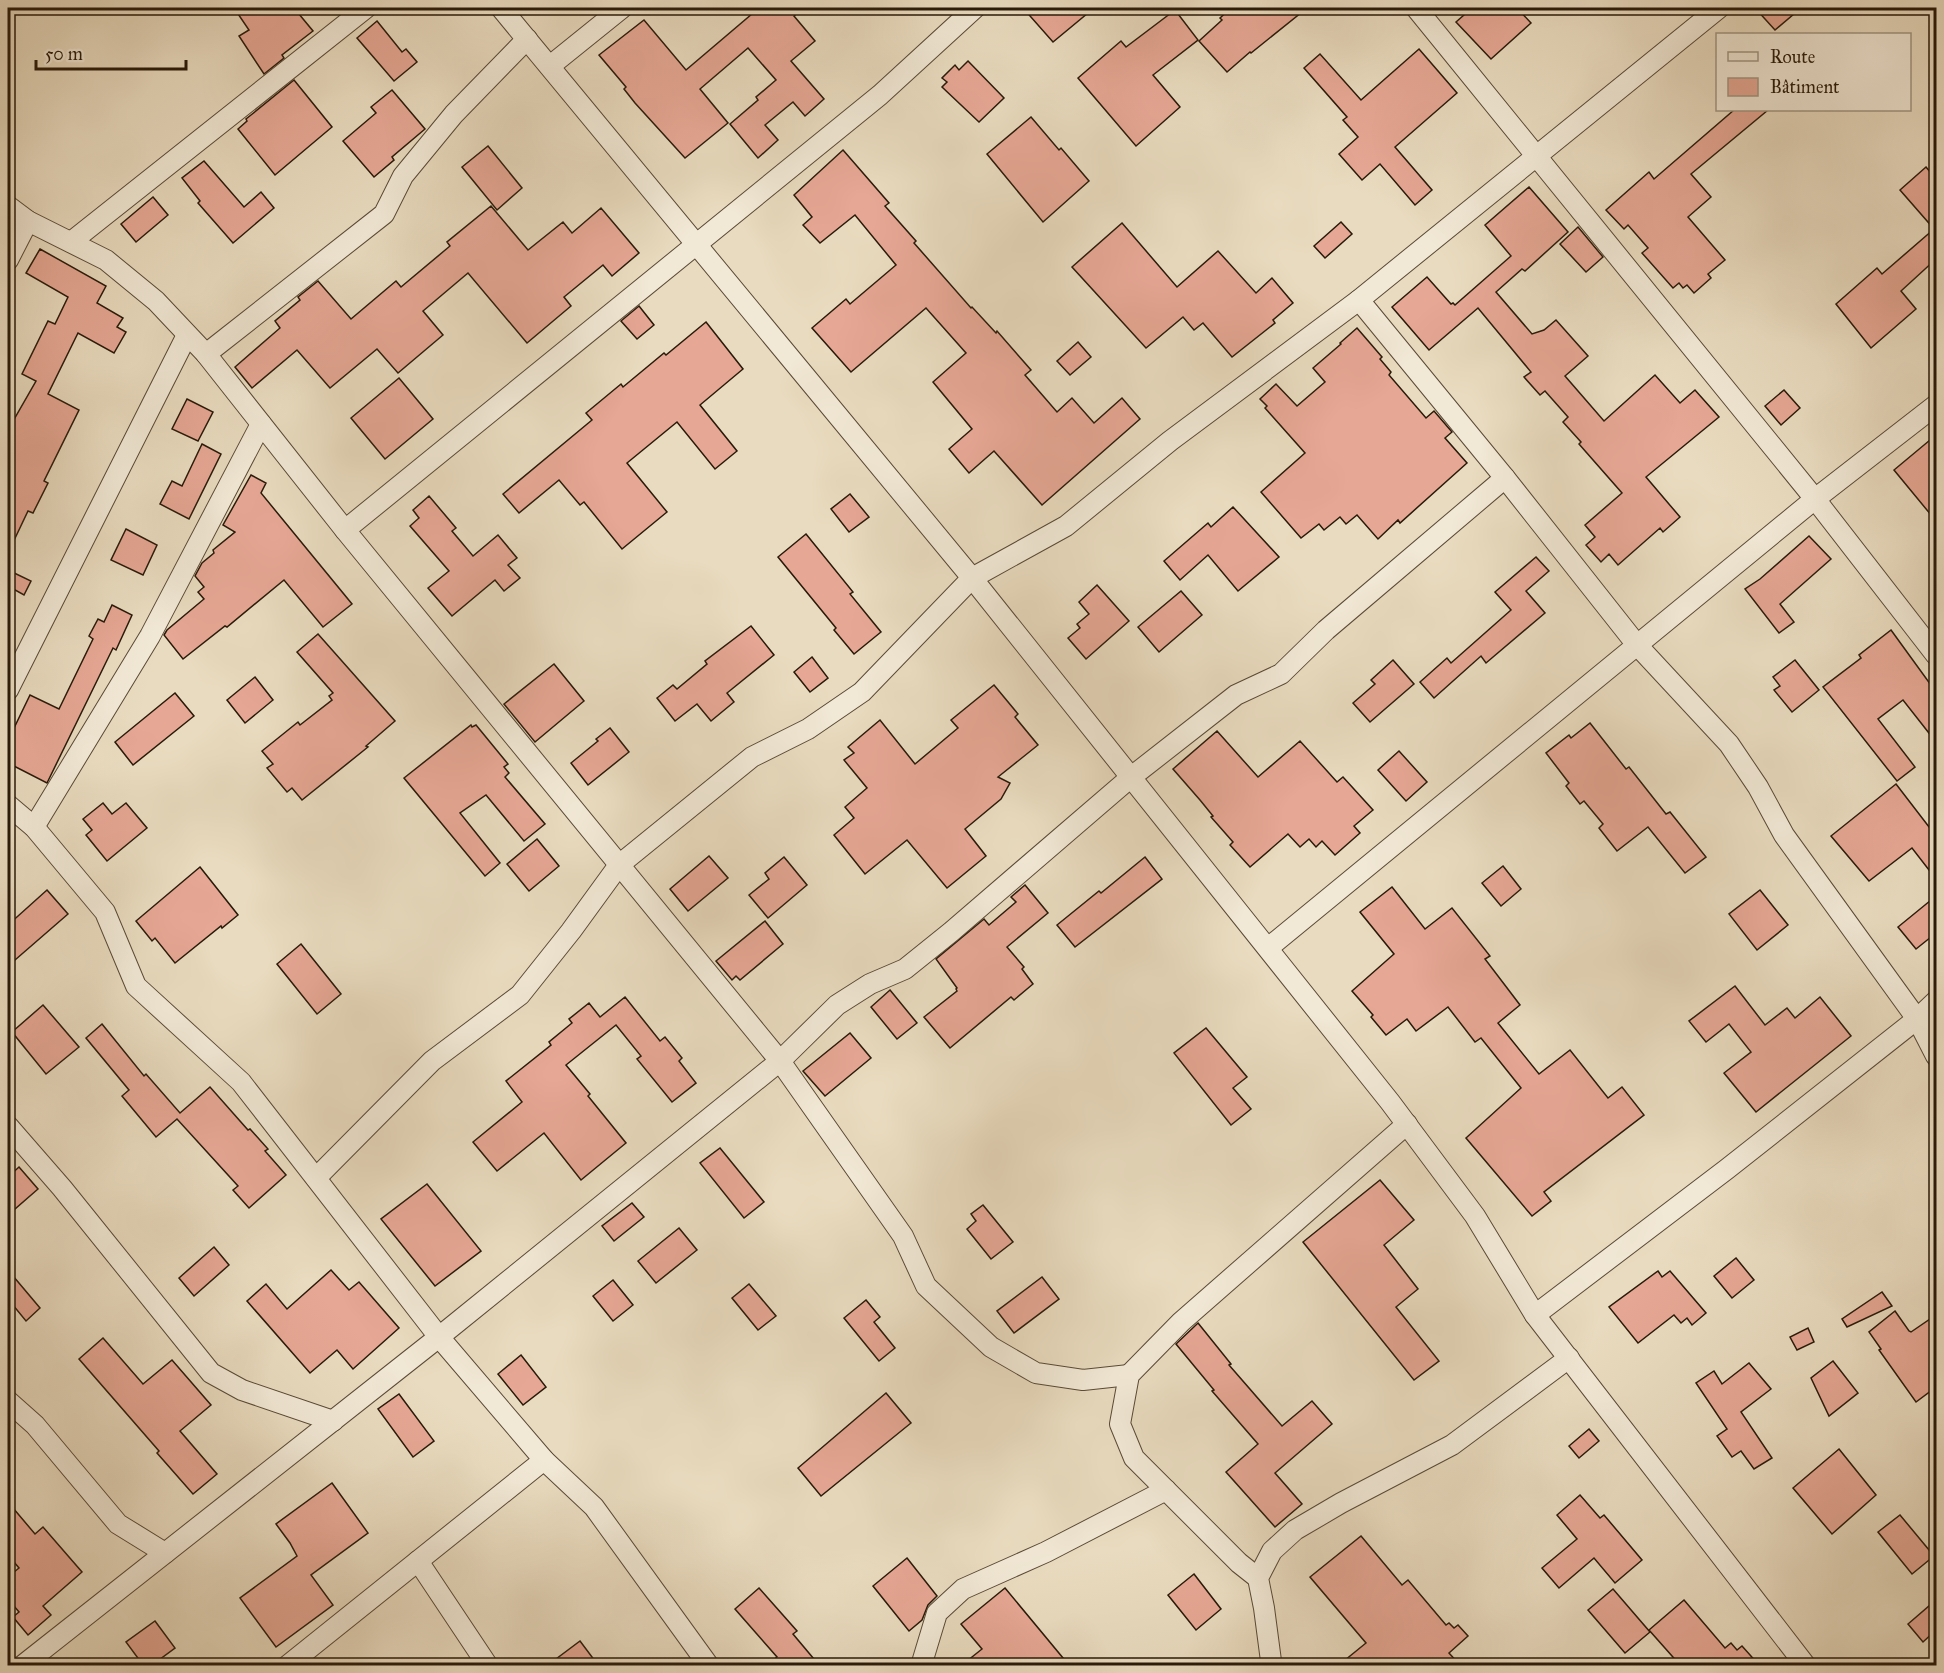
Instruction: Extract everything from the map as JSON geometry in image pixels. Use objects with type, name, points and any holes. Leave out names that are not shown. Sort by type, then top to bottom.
[{"type":"street","points":[[71,242],[366,8]]},
{"type":"street","points":[[501,8],[972,578],[1407,1124],[1475,1216],[1535,1315],[1806,1665]]},
{"type":"street","points":[[550,66],[622,8]]},
{"type":"street","points":[[345,530],[880,95],[975,8]]},
{"type":"street","points":[[1416,8],[1815,499],[1936,655]]},
{"type":"street","points":[[316,1178],[432,1062],[520,995],[571,932],[619,865],[752,757],[808,729],[862,692],[972,578],[1066,526],[1170,441],[1359,300],[1719,8]]},
{"type":"street","points":[[206,354],[384,214],[403,176],[454,114],[527,39]]},
{"type":"street","points":[[8,206],[28,221],[106,260],[156,301],[206,354],[345,530],[780,1061],[903,1236],[926,1286],[991,1347],[1036,1372],[1083,1380],[1129,1374]]},
{"type":"street","points":[[8,260],[28,221]]},
{"type":"street","points":[[1359,300],[1505,478],[1637,645],[1730,744],[1758,787],[1784,835],[1917,1020],[1936,1056]]},
{"type":"street","points":[[8,690],[187,335]]},
{"type":"street","points":[[1268,948],[1815,499],[1936,405]]},
{"type":"street","points":[[34,827],[150,636],[261,424]]},
{"type":"street","points":[[22,1665],[440,1337],[780,1061],[837,1005],[870,984],[905,969],[1130,778],[1236,696],[1281,674],[1326,630],[1505,478]]},
{"type":"street","points":[[8,805],[34,827],[105,912],[136,986],[241,1082],[440,1337],[544,1460],[594,1507],[709,1665]]},
{"type":"street","points":[[1535,1315],[1727,1169],[1917,1020],[1936,1001]]},
{"type":"street","points":[[1258,1578],[1239,1563],[1134,1458],[1120,1424],[1129,1374],[1181,1322],[1407,1124]]},
{"type":"street","points":[[8,1126],[62,1188],[211,1372],[242,1390],[333,1421]]},
{"type":"street","points":[[1269,1665],[1271,1661],[1258,1578],[1272,1551],[1294,1530],[1452,1445],[1569,1358]]},
{"type":"street","points":[[8,1401],[35,1425],[118,1524],[165,1553]]},
{"type":"street","points":[[287,1665],[544,1460]]},
{"type":"street","points":[[921,1665],[937,1613],[963,1589],[1046,1552],[1166,1490]]},
{"type":"street","points":[[418,1561],[488,1665]]},
{"type":"building","points":[[234,8],[294,8],[313,31],[282,55],[284,58],[264,74],[239,36],[249,30]]},
{"type":"building","points":[[759,8],[804,8],[794,16],[815,41],[791,61],[824,99],[805,116],[793,102],[765,125],[778,140],[758,158],[730,124],[758,100],[756,97],[776,80],[748,48],[700,89],[728,123],[685,158],[635,103],[624,89],[626,87],[599,55],[644,20],[686,70]]},
{"type":"building","points":[[1023,8],[1094,8],[1053,42]]},
{"type":"building","points":[[1231,8],[1307,8],[1227,72],[1199,41],[1222,20],[1220,18]]},
{"type":"building","points":[[1472,8],[1517,8],[1531,23],[1491,59],[1456,22]]},
{"type":"building","points":[[1755,8],[1801,8],[1775,30]]},
{"type":"building","points":[[1175,10],[1198,40],[1153,75],[1180,107],[1136,146],[1078,78],[1121,41],[1126,47]]},
{"type":"building","points":[[377,21],[402,52],[406,49],[417,62],[394,81],[357,38]]},
{"type":"building","points":[[1419,49],[1457,93],[1395,147],[1432,190],[1415,205],[1380,164],[1362,180],[1339,154],[1358,137],[1343,120],[1347,117],[1304,68],[1320,54],[1361,100]]},
{"type":"building","points":[[968,61],[1004,98],[979,122],[942,87],[947,82],[942,78],[955,65],[959,70]]},
{"type":"building","points":[[294,80],[332,127],[275,175],[238,129],[247,121],[246,119]]},
{"type":"building","points":[[392,90],[425,129],[392,157],[394,160],[374,177],[343,141],[376,113],[371,107]]},
{"type":"building","points":[[1733,111],[1767,111],[1691,174],[1711,197],[1688,217],[1725,260],[1708,274],[1711,278],[1694,293],[1687,285],[1683,288],[1679,283],[1673,288],[1642,253],[1648,248],[1628,225],[1624,229],[1606,210],[1649,172],[1654,179]]},
{"type":"building","points":[[1031,117],[1089,181],[1043,222],[987,154]]},
{"type":"building","points":[[488,146],[522,188],[497,210],[462,167]]},
{"type":"building","points":[[843,150],[889,203],[885,206],[916,241],[914,243],[971,308],[996,333],[997,331],[1031,370],[1025,375],[1057,412],[1072,398],[1094,423],[1122,398],[1140,419],[1042,505],[994,451],[969,473],[949,449],[972,429],[933,382],[966,353],[926,308],[851,372],[812,328],[846,299],[850,304],[896,265],[855,215],[820,243],[803,225],[812,217],[794,195]]},
{"type":"building","points":[[204,161],[244,207],[261,192],[274,208],[233,243],[198,203],[200,201],[182,178]]},
{"type":"building","points":[[1926,167],[1936,179],[1936,259],[1901,291],[1916,309],[1871,348],[1836,304],[1877,268],[1882,274],[1934,229],[1900,190]]},
{"type":"building","points":[[1529,187],[1568,232],[1525,271],[1522,269],[1496,292],[1532,334],[1544,330],[1556,320],[1588,356],[1565,376],[1604,421],[1655,375],[1680,403],[1695,390],[1719,417],[1646,477],[1680,517],[1663,532],[1660,528],[1618,565],[1609,554],[1601,562],[1586,545],[1595,537],[1585,525],[1622,493],[1563,422],[1568,417],[1545,391],[1540,395],[1524,377],[1531,372],[1478,308],[1429,350],[1392,307],[1427,277],[1451,304],[1455,305],[1511,256],[1485,225]]},
{"type":"building","points":[[153,197],[168,215],[136,242],[121,224]]},
{"type":"building","points":[[491,206],[528,250],[563,222],[572,233],[601,208],[639,253],[612,276],[603,265],[564,297],[571,306],[527,343],[468,273],[423,311],[443,335],[398,373],[377,349],[330,388],[297,350],[252,388],[235,367],[280,328],[275,321],[300,300],[298,297],[318,281],[351,319],[396,281],[401,287],[450,246],[447,242]]},
{"type":"building","points":[[1341,222],[1352,234],[1325,258],[1314,246]]},
{"type":"building","points":[[1122,223],[1177,287],[1218,251],[1256,293],[1272,278],[1293,303],[1273,320],[1275,323],[1232,357],[1203,323],[1194,330],[1183,317],[1146,348],[1072,267]]},
{"type":"building","points":[[1578,227],[1603,257],[1586,272],[1560,244]]},
{"type":"building","points":[[40,249],[106,286],[97,303],[123,318],[117,327],[126,332],[114,353],[78,333],[48,394],[79,410],[44,481],[48,483],[33,513],[28,511],[8,553],[8,430],[36,381],[22,374],[48,321],[55,324],[68,297],[26,273]]},
{"type":"building","points":[[639,306],[654,325],[637,339],[621,321]]},
{"type":"building","points":[[706,322],[743,369],[700,405],[737,451],[715,469],[677,422],[627,463],[667,512],[622,549],[584,502],[580,505],[559,480],[519,513],[503,494],[592,420],[586,413],[621,384],[623,387],[664,353],[666,355]]},
{"type":"building","points":[[1357,328],[1382,357],[1380,359],[1391,372],[1389,375],[1426,418],[1434,411],[1452,432],[1445,438],[1467,463],[1400,523],[1398,520],[1378,539],[1357,515],[1346,524],[1340,517],[1324,530],[1319,524],[1301,538],[1261,492],[1305,453],[1265,408],[1267,406],[1260,399],[1276,384],[1297,406],[1325,382],[1313,368]]},
{"type":"building","points":[[1078,342],[1091,357],[1070,375],[1057,361]]},
{"type":"building","points":[[399,378],[433,419],[385,459],[351,418]]},
{"type":"building","points":[[1784,390],[1800,408],[1781,425],[1765,406]]},
{"type":"building","points":[[187,399],[213,412],[198,441],[172,429]]},
{"type":"building","points":[[1936,435],[1936,521],[1894,470]]},
{"type":"building","points":[[202,444],[221,454],[189,519],[160,504],[172,481],[182,486]]},
{"type":"building","points":[[251,475],[266,483],[261,493],[352,604],[323,627],[284,580],[227,627],[225,626],[183,659],[164,635],[204,599],[198,592],[204,587],[195,576],[202,563],[214,553],[213,550],[235,532],[223,525]]},
{"type":"building","points":[[850,494],[869,517],[849,532],[831,509]]},
{"type":"building","points":[[429,496],[456,528],[452,531],[473,556],[498,535],[517,558],[508,565],[520,578],[504,591],[495,580],[452,616],[428,588],[449,571],[410,526],[419,518],[413,510]]},
{"type":"building","points":[[1233,507],[1279,557],[1238,591],[1208,555],[1180,580],[1164,561],[1208,523],[1211,527]]},
{"type":"building","points":[[126,529],[157,545],[143,575],[111,560]]},
{"type":"building","points":[[806,534],[853,592],[850,594],[881,632],[854,654],[834,630],[836,628],[778,557]]},
{"type":"building","points":[[1809,536],[1831,559],[1780,604],[1794,622],[1779,633],[1745,589],[1760,579]]},
{"type":"building","points":[[1536,557],[1549,571],[1526,591],[1545,613],[1486,663],[1481,656],[1434,698],[1420,682],[1447,658],[1451,663],[1511,610],[1495,592]]},
{"type":"building","points":[[8,570],[31,581],[24,595],[8,586]]},
{"type":"building","points":[[1097,585],[1129,621],[1086,659],[1068,638],[1080,628],[1077,624],[1089,614],[1079,602]]},
{"type":"building","points":[[1181,591],[1202,615],[1159,652],[1138,627]]},
{"type":"building","points":[[112,605],[132,615],[116,650],[113,648],[47,783],[8,763],[8,726],[14,728],[30,695],[59,709],[93,639],[89,636],[98,619],[104,622]]},
{"type":"building","points":[[751,626],[774,655],[727,693],[734,702],[711,721],[697,704],[675,721],[657,698],[673,685],[677,689],[707,664],[705,661]]},
{"type":"building","points":[[1891,630],[1936,692],[1936,742],[1903,700],[1878,719],[1915,767],[1897,781],[1823,687],[1861,658],[1859,655]]},
{"type":"building","points":[[318,634],[395,721],[366,746],[368,747],[302,800],[292,788],[287,792],[267,768],[273,764],[262,751],[298,722],[300,725],[332,700],[329,696],[333,693],[297,652]]},
{"type":"building","points":[[812,657],[828,678],[810,692],[794,672]]},
{"type":"building","points":[[1393,660],[1414,684],[1370,722],[1353,703],[1375,684],[1371,680]]},
{"type":"building","points":[[1795,660],[1819,690],[1792,712],[1774,690],[1780,686],[1773,677]]},
{"type":"building","points":[[554,664],[584,701],[535,742],[504,704]]},
{"type":"building","points":[[255,677],[273,700],[245,723],[227,700]]},
{"type":"building","points":[[994,685],[1018,714],[1015,717],[1038,745],[998,777],[1010,783],[1001,799],[965,829],[986,856],[947,888],[907,840],[865,874],[834,835],[854,818],[845,807],[867,788],[844,760],[854,753],[848,747],[880,720],[915,764],[958,728],[951,720]]},
{"type":"building","points":[[175,693],[194,716],[133,765],[115,742]]},
{"type":"building","points":[[1590,723],[1626,769],[1629,767],[1666,814],[1670,812],[1706,857],[1685,873],[1648,827],[1617,851],[1599,828],[1603,824],[1584,801],[1580,804],[1566,786],[1569,783],[1546,753],[1569,735],[1571,738]]},
{"type":"building","points":[[471,725],[472,727],[476,725],[508,764],[504,767],[509,773],[505,777],[545,824],[524,841],[486,795],[460,813],[500,863],[485,876],[404,778]]},
{"type":"building","points":[[610,728],[629,752],[588,785],[571,763]]},
{"type":"building","points":[[1217,731],[1258,777],[1300,741],[1337,782],[1343,777],[1373,810],[1354,826],[1360,833],[1335,855],[1322,841],[1316,847],[1309,839],[1300,847],[1288,834],[1250,867],[1230,845],[1233,842],[1211,817],[1213,816],[1173,769]]},
{"type":"building","points":[[1399,751],[1427,782],[1406,801],[1378,770]]},
{"type":"building","points":[[1896,784],[1936,836],[1936,879],[1912,848],[1869,881],[1831,836]]},
{"type":"building","points":[[103,803],[112,814],[126,803],[147,828],[107,861],[86,835],[92,830],[83,819]]},
{"type":"building","points":[[537,839],[559,866],[529,891],[507,864]]},
{"type":"building","points":[[709,856],[728,878],[688,911],[670,889]]},
{"type":"building","points":[[784,857],[807,885],[768,918],[749,895],[769,879],[765,873]]},
{"type":"building","points":[[1145,857],[1162,879],[1075,947],[1057,925]]},
{"type":"building","points":[[1503,866],[1521,889],[1501,906],[1482,883]]},
{"type":"building","points":[[200,867],[238,915],[175,963],[155,938],[152,941],[136,921]]},
{"type":"building","points":[[1025,885],[1048,913],[1007,947],[1024,967],[1022,969],[1033,984],[1014,1000],[1011,997],[950,1048],[924,1017],[957,991],[936,959],[984,919],[989,925],[1016,902],[1011,897]]},
{"type":"building","points":[[1392,887],[1425,929],[1452,908],[1490,956],[1485,959],[1520,1005],[1498,1023],[1539,1074],[1570,1050],[1608,1098],[1622,1087],[1644,1115],[1544,1192],[1551,1201],[1532,1216],[1466,1138],[1521,1088],[1481,1038],[1475,1042],[1448,1007],[1416,1031],[1407,1019],[1386,1035],[1371,1017],[1373,1015],[1352,991],[1394,954],[1360,912]]},
{"type":"building","points":[[47,890],[68,914],[15,960],[8,952],[8,925]]},
{"type":"building","points":[[1760,890],[1788,925],[1757,950],[1729,914]]},
{"type":"building","points":[[1936,896],[1936,933],[1916,949],[1898,927]]},
{"type":"building","points":[[765,921],[783,944],[740,980],[736,976],[732,980],[716,961]]},
{"type":"building","points":[[301,944],[341,994],[317,1014],[277,964]]},
{"type":"building","points":[[1735,986],[1765,1025],[1787,1008],[1795,1018],[1820,997],[1851,1036],[1756,1112],[1724,1073],[1751,1052],[1729,1024],[1706,1042],[1689,1021]]},
{"type":"building","points":[[890,990],[917,1023],[897,1039],[871,1007]]},
{"type":"building","points":[[625,997],[660,1041],[665,1037],[682,1058],[679,1061],[696,1083],[672,1102],[637,1059],[641,1056],[616,1025],[566,1065],[626,1143],[581,1180],[544,1133],[497,1171],[473,1142],[522,1102],[506,1081],[551,1045],[549,1042],[572,1023],[569,1019],[589,1003],[600,1017]]},
{"type":"building","points":[[43,1005],[79,1047],[46,1074],[12,1032]]},
{"type":"building","points":[[102,1024],[144,1076],[146,1074],[180,1113],[210,1087],[268,1149],[265,1151],[286,1175],[249,1208],[233,1190],[238,1186],[177,1119],[156,1137],[122,1096],[129,1090],[86,1038]]},
{"type":"building","points":[[1206,1028],[1247,1077],[1233,1088],[1251,1109],[1231,1125],[1174,1053]]},
{"type":"building","points":[[850,1033],[871,1058],[825,1096],[803,1071]]},
{"type":"building","points":[[720,1148],[764,1202],[744,1218],[700,1163]]},
{"type":"building","points":[[19,1167],[38,1189],[8,1215],[8,1177]]},
{"type":"building","points":[[1380,1180],[1414,1220],[1384,1245],[1418,1289],[1396,1307],[1439,1361],[1414,1380],[1303,1242]]},
{"type":"building","points":[[427,1184],[481,1251],[435,1286],[381,1219]]},
{"type":"building","points":[[632,1203],[644,1217],[614,1241],[602,1226]]},
{"type":"building","points":[[983,1205],[1013,1242],[991,1259],[967,1229],[976,1221],[971,1214]]},
{"type":"building","points":[[679,1228],[697,1250],[656,1283],[638,1261]]},
{"type":"building","points":[[214,1247],[229,1265],[194,1296],[179,1278]]},
{"type":"building","points":[[1736,1258],[1754,1280],[1732,1298],[1714,1276]]},
{"type":"building","points":[[8,1270],[40,1308],[26,1321],[8,1299]]},
{"type":"building","points":[[331,1270],[349,1290],[359,1282],[399,1328],[353,1369],[337,1350],[310,1373],[247,1301],[266,1284],[287,1309]]},
{"type":"building","points":[[1658,1271],[1662,1277],[1670,1271],[1706,1313],[1692,1325],[1687,1318],[1681,1323],[1674,1315],[1638,1343],[1609,1307]]},
{"type":"building","points":[[1042,1277],[1059,1299],[1014,1333],[997,1311]]},
{"type":"building","points":[[613,1280],[633,1305],[613,1321],[593,1296]]},
{"type":"building","points":[[749,1284],[776,1316],[758,1330],[732,1298]]},
{"type":"building","points":[[1882,1292],[1892,1306],[1847,1327],[1842,1319]]},
{"type":"building","points":[[866,1300],[880,1317],[874,1322],[895,1348],[879,1361],[844,1318]]},
{"type":"building","points":[[1895,1311],[1911,1332],[1936,1315],[1936,1387],[1916,1402],[1869,1332]]},
{"type":"building","points":[[1198,1323],[1231,1364],[1229,1365],[1282,1426],[1312,1401],[1332,1424],[1275,1473],[1302,1504],[1275,1527],[1226,1472],[1258,1444],[1212,1391],[1214,1390],[1176,1344]]},
{"type":"building","points":[[1808,1328],[1814,1342],[1797,1350],[1790,1337]]},
{"type":"building","points":[[103,1338],[143,1384],[172,1360],[211,1405],[180,1431],[217,1474],[193,1494],[79,1359]]},
{"type":"building","points":[[521,1355],[546,1387],[523,1405],[498,1374]]},
{"type":"building","points":[[1833,1361],[1858,1393],[1829,1416],[1811,1378]]},
{"type":"building","points":[[1749,1363],[1771,1389],[1741,1412],[1772,1458],[1754,1469],[1741,1451],[1732,1457],[1717,1436],[1727,1429],[1696,1383],[1714,1371],[1722,1384]]},
{"type":"building","points":[[886,1393],[911,1423],[821,1496],[798,1468]]},
{"type":"building","points":[[399,1394],[434,1441],[413,1457],[378,1409]]},
{"type":"building","points":[[1589,1429],[1599,1441],[1579,1458],[1569,1446]]},
{"type":"building","points":[[1839,1449],[1876,1495],[1832,1534],[1793,1488]]},
{"type":"building","points":[[332,1483],[368,1533],[311,1575],[333,1605],[276,1647],[240,1598],[297,1556],[276,1524]]},
{"type":"building","points":[[1580,1495],[1600,1518],[1604,1515],[1642,1560],[1615,1583],[1594,1558],[1559,1588],[1542,1568],[1577,1539],[1557,1515]]},
{"type":"building","points":[[8,1502],[35,1534],[43,1527],[82,1572],[43,1606],[51,1615],[28,1635],[13,1617],[19,1612],[8,1599],[8,1577],[19,1568],[8,1555]]},
{"type":"building","points":[[1900,1515],[1934,1556],[1912,1574],[1878,1532]]},
{"type":"building","points":[[1361,1536],[1402,1585],[1408,1580],[1446,1625],[1449,1623],[1454,1628],[1458,1625],[1468,1636],[1449,1653],[1460,1665],[1339,1665],[1366,1643],[1310,1577]]},
{"type":"building","points":[[907,1558],[937,1596],[928,1605],[922,1620],[909,1631],[873,1586]]},
{"type":"building","points":[[1194,1574],[1221,1609],[1196,1630],[1168,1595]]},
{"type":"building","points":[[759,1588],[797,1631],[793,1634],[819,1665],[767,1665],[777,1657],[735,1609]]},
{"type":"building","points":[[1005,1588],[1063,1658],[1054,1665],[962,1665],[982,1649],[961,1624]]},
{"type":"building","points":[[1613,1589],[1650,1632],[1625,1653],[1588,1610]]},
{"type":"building","points":[[1684,1600],[1725,1648],[1731,1643],[1737,1650],[1742,1646],[1759,1665],[1680,1665],[1649,1630]]},
{"type":"building","points":[[1936,1600],[1936,1630],[1923,1642],[1908,1624]]},
{"type":"building","points":[[155,1621],[175,1648],[152,1665],[143,1665],[126,1642]]},
{"type":"building","points":[[580,1641],[598,1665],[548,1665]]}]
